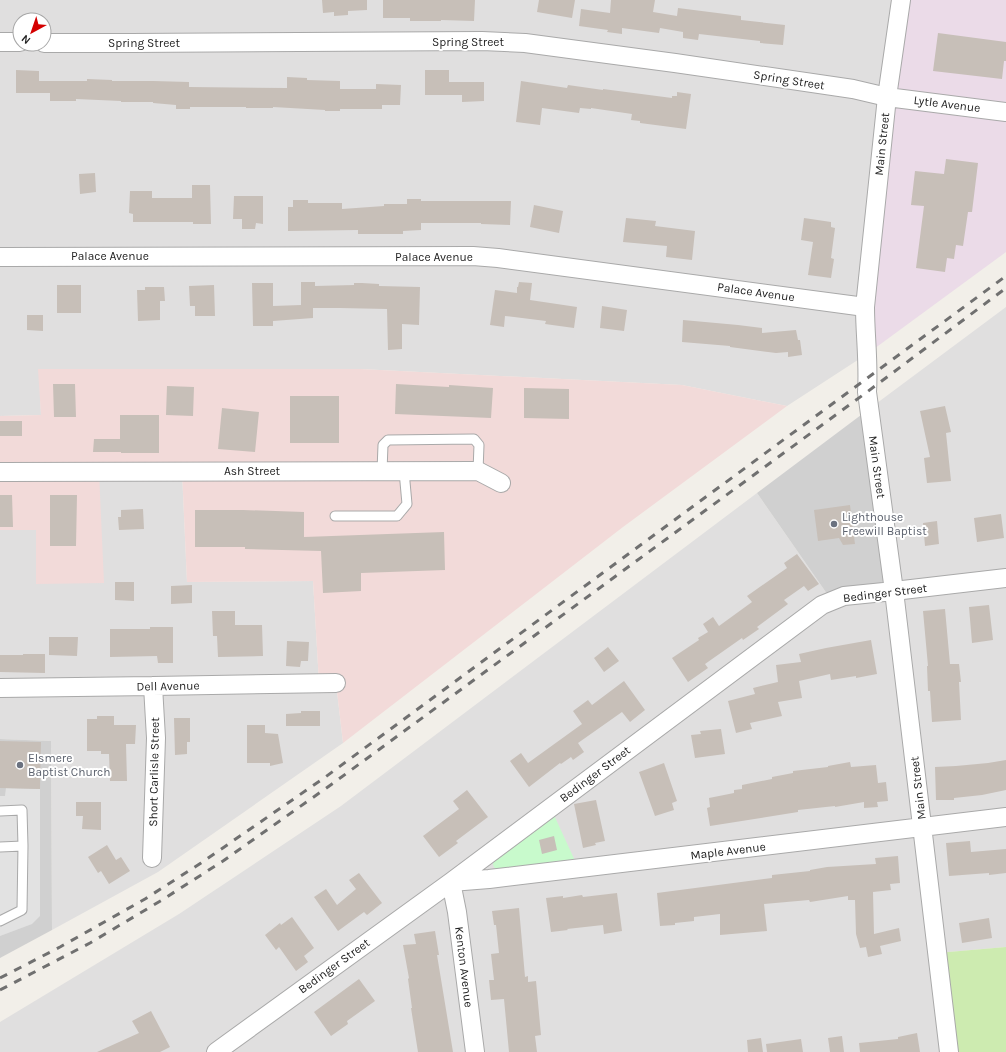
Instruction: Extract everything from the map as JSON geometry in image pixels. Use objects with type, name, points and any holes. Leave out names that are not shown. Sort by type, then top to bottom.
[{"type":"street","name":"Main Street","points":[[902,0],[887,97],[866,307],[865,327],[868,378],[867,392],[894,591],[949,1052]]},
{"type":"street","points":[[0,42],[12,42]]},
{"type":"street","name":"Spring Street","points":[[52,43],[525,42],[853,89],[887,97]]},
{"type":"street","name":"Lytle Avenue","points":[[887,97],[1006,112]]},
{"type":"street","name":"Palace Avenue","points":[[0,257],[473,256],[498,258],[866,307]]},
{"type":"street","name":"Ash Street","points":[[0,472],[478,471],[501,483]]},
{"type":"street","name":"Bedinger Street","points":[[216,1052],[451,882],[822,605],[844,596],[1006,578]]},
{"type":"street","name":"Dell Avenue","points":[[0,688],[336,683]]},
{"type":"street","name":"Short Carlisle Street","points":[[152,858],[156,738],[153,686]]},
{"type":"street","name":"Maple Avenue","points":[[451,882],[496,878],[1006,817]]},
{"type":"street","name":"Kenton Avenue","points":[[451,882],[458,912],[475,1052]]},
{"type":"lane","points":[[382,471],[383,444],[388,440],[474,439],[479,445],[478,471]]},
{"type":"lane","points":[[335,516],[397,516],[407,504],[404,471]]},
{"type":"lane","points":[[0,810],[22,810],[22,910],[0,921]]},
{"type":"lane","points":[[0,847],[22,846]]},
{"type":"shaded area","points":[[0,0],[901,0],[867,354],[787,406],[682,385],[360,369],[39,369],[41,415],[0,416]]},
{"type":"shaded area","points":[[901,0],[1006,0],[1006,252],[867,354]]},
{"type":"shaded area","points":[[1006,307],[1006,947],[937,953],[949,1052],[0,1052],[0,1022],[179,914],[341,806],[757,493],[832,601],[869,409]]},
{"type":"shaded area","points":[[38,369],[360,369],[682,385],[787,406],[623,527],[343,743],[336,683],[319,683],[313,581],[187,582],[182,471],[99,472],[104,583],[36,584],[36,530],[0,530],[0,416],[41,415]]},
{"type":"shaded area","points":[[869,409],[894,591],[832,601],[757,493]]},
{"type":"shaded area","points":[[182,471],[187,582],[313,581],[319,683],[336,683],[343,743],[158,872],[52,930],[51,741],[0,739],[0,530],[36,530],[99,472]]},
{"type":"shaded area","points":[[0,739],[51,741],[52,930],[0,958]]},
{"type":"shaded area","points":[[6,788],[40,789],[40,916],[32,924],[0,936],[0,796],[5,796]]},
{"type":"green space","points":[[554,815],[576,863],[497,870],[495,868],[493,864],[494,860]]},
{"type":"green space","points":[[1006,947],[1006,1052],[949,1052],[937,953]]},
{"type":"building","points":[[322,0],[367,0],[367,10],[348,11],[348,15],[334,16],[334,12],[323,13]]},
{"type":"building","points":[[383,0],[475,0],[474,21],[410,21],[410,18],[383,18]]},
{"type":"building","points":[[539,0],[575,0],[572,18],[537,12]]},
{"type":"building","points":[[611,0],[655,0],[653,12],[677,16],[678,8],[741,16],[741,20],[785,25],[783,45],[699,34],[698,40],[683,38],[683,32],[660,28],[659,33],[622,28],[622,34],[607,32],[608,30],[579,26],[581,9],[610,13]]},
{"type":"building","points":[[938,33],[1006,42],[1006,61],[1004,61],[1002,79],[933,71]]},
{"type":"building","points":[[16,70],[39,71],[39,81],[87,81],[87,79],[112,81],[189,82],[189,87],[287,88],[287,77],[307,78],[307,80],[340,81],[340,89],[376,89],[376,84],[401,85],[400,105],[382,105],[382,109],[340,109],[340,111],[325,111],[273,107],[190,107],[190,109],[176,109],[176,105],[153,102],[121,102],[76,99],[76,101],[50,101],[50,93],[16,93]]},
{"type":"building","points":[[425,70],[449,70],[449,82],[484,82],[484,101],[462,102],[462,95],[425,95]]},
{"type":"building","points":[[521,81],[567,88],[568,85],[672,98],[672,96],[677,96],[677,92],[691,94],[686,129],[640,123],[640,121],[631,120],[632,114],[591,108],[580,108],[579,113],[542,108],[540,125],[516,122]]},
{"type":"building","points":[[946,159],[978,163],[972,212],[968,212],[963,246],[956,245],[954,259],[947,258],[945,272],[916,268],[924,206],[911,205],[915,171],[944,174]]},
{"type":"building","points":[[95,173],[96,192],[80,194],[79,174]]},
{"type":"building","points":[[192,185],[210,185],[211,224],[193,224],[193,222],[133,222],[133,214],[129,213],[130,191],[152,191],[152,198],[192,198]]},
{"type":"building","points":[[234,196],[263,196],[263,224],[256,223],[255,229],[242,229],[242,219],[233,219]]},
{"type":"building","points":[[407,199],[421,199],[421,201],[511,201],[510,225],[481,223],[421,223],[421,230],[403,231],[403,234],[358,234],[358,230],[288,231],[288,207],[293,207],[293,200],[308,200],[308,203],[342,203],[342,209],[384,206],[384,204],[407,204]]},
{"type":"building","points":[[534,205],[563,211],[559,233],[530,227]]},
{"type":"building","points":[[626,218],[656,221],[655,226],[695,231],[692,260],[666,257],[667,246],[623,242]]},
{"type":"building","points":[[804,218],[831,222],[831,227],[835,228],[831,258],[834,259],[831,278],[808,275],[813,242],[801,240]]},
{"type":"building","points":[[301,282],[315,282],[315,286],[354,285],[354,283],[362,283],[379,284],[379,286],[420,287],[419,325],[402,324],[402,349],[388,350],[387,309],[313,308],[313,318],[273,321],[273,326],[253,326],[252,283],[273,283],[273,306],[301,305]]},
{"type":"building","points":[[519,282],[532,283],[530,300],[577,307],[574,328],[545,324],[546,321],[505,316],[504,327],[490,325],[495,290],[517,293]]},
{"type":"building","points":[[57,285],[81,285],[81,313],[57,313]]},
{"type":"building","points":[[214,285],[215,316],[195,316],[195,306],[190,306],[189,286]]},
{"type":"building","points":[[145,287],[164,287],[165,301],[160,301],[160,320],[138,321],[137,290],[145,290]]},
{"type":"building","points":[[602,306],[627,310],[624,331],[600,328]]},
{"type":"building","points":[[27,315],[43,315],[43,331],[27,330]]},
{"type":"building","points":[[683,320],[762,328],[762,333],[796,330],[798,340],[800,340],[802,355],[788,357],[788,352],[776,353],[730,346],[682,342]]},
{"type":"building","points":[[53,384],[75,384],[76,417],[54,417]]},
{"type":"building","points":[[396,384],[493,388],[491,418],[395,414]]},
{"type":"building","points":[[167,386],[194,387],[193,416],[166,415]]},
{"type":"building","points":[[524,388],[569,389],[569,419],[524,418]]},
{"type":"building","points":[[290,396],[339,396],[339,443],[290,443]]},
{"type":"building","points":[[945,406],[951,432],[946,433],[951,481],[927,483],[924,458],[930,457],[920,411]]},
{"type":"building","points":[[222,408],[259,412],[255,452],[218,449]]},
{"type":"building","points":[[120,415],[159,415],[159,453],[93,452],[94,439],[120,439]]},
{"type":"building","points":[[0,421],[22,421],[22,436],[0,436]]},
{"type":"building","points":[[0,495],[12,495],[13,527],[0,527]]},
{"type":"building","points":[[50,495],[77,495],[76,546],[50,546]]},
{"type":"building","name":"Lighthouse Freewill Baptist","points":[[850,505],[855,544],[843,545],[839,538],[818,541],[814,510]]},
{"type":"building","points":[[143,509],[144,529],[119,530],[118,517],[121,517],[121,510]]},
{"type":"building","points":[[195,510],[304,512],[304,537],[444,532],[445,570],[361,573],[361,591],[323,593],[321,551],[245,549],[245,547],[195,547]]},
{"type":"building","points":[[1001,514],[1004,538],[977,542],[974,518]]},
{"type":"building","points":[[937,521],[939,544],[925,546],[923,523]]},
{"type":"building","points":[[797,554],[819,584],[808,591],[804,586],[784,600],[788,604],[757,627],[759,629],[743,640],[742,638],[705,664],[708,668],[688,682],[672,658],[699,640],[698,638],[708,632],[703,624],[713,617],[719,626],[752,602],[747,596],[787,568],[784,563]]},
{"type":"building","points":[[115,582],[134,582],[134,601],[115,600]]},
{"type":"building","points":[[192,585],[192,603],[171,604],[171,586]]},
{"type":"building","points":[[989,605],[993,640],[972,643],[969,607]]},
{"type":"building","points":[[945,609],[950,664],[959,664],[961,682],[959,682],[961,720],[932,722],[930,691],[928,691],[928,666],[923,611]]},
{"type":"building","points":[[212,611],[235,611],[235,625],[262,625],[263,656],[218,657],[217,636],[213,636]]},
{"type":"building","points":[[150,627],[173,627],[173,663],[158,663],[157,656],[110,657],[110,629],[150,629]]},
{"type":"building","points":[[49,637],[78,637],[77,656],[49,655]]},
{"type":"building","points":[[871,640],[877,674],[856,678],[856,676],[831,680],[830,674],[799,681],[802,698],[778,702],[782,716],[750,723],[752,729],[736,733],[728,701],[755,694],[753,688],[778,682],[776,665],[801,662],[799,654]]},
{"type":"building","points":[[287,641],[309,642],[308,661],[301,661],[300,667],[286,666]]},
{"type":"building","points":[[608,647],[619,661],[604,672],[594,658]]},
{"type":"building","points":[[45,654],[45,673],[0,672],[0,655]]},
{"type":"building","points":[[624,681],[645,710],[630,722],[622,712],[578,743],[584,752],[573,760],[571,757],[561,764],[560,763],[529,787],[510,761],[521,753],[528,763],[582,724],[573,711],[588,700],[592,705]]},
{"type":"building","points":[[301,711],[320,711],[320,726],[286,726],[286,714],[301,713]]},
{"type":"building","points":[[97,716],[114,716],[114,725],[136,725],[135,744],[126,744],[127,781],[110,781],[109,754],[101,754],[101,751],[87,751],[87,719],[97,719]]},
{"type":"building","points":[[174,718],[190,718],[190,742],[187,742],[187,754],[175,755]]},
{"type":"building","points":[[247,725],[265,725],[265,733],[278,734],[283,763],[270,766],[270,763],[247,763]]},
{"type":"building","points":[[721,729],[725,754],[695,758],[691,735],[701,734],[700,731]]},
{"type":"building","name":"Elsmere Baptist Church","points":[[0,741],[41,742],[40,789],[0,788]]},
{"type":"building","points":[[1006,760],[1006,790],[982,795],[954,798],[954,800],[936,800],[935,767],[988,763]]},
{"type":"building","points":[[850,762],[851,767],[876,765],[878,783],[886,782],[888,801],[877,802],[878,807],[864,808],[864,802],[835,807],[798,810],[798,812],[710,826],[707,808],[710,807],[709,798],[734,793],[734,790],[742,789],[742,785],[772,779],[772,777],[793,773],[793,771],[828,767]]},
{"type":"building","points":[[664,763],[677,801],[672,803],[674,810],[655,816],[639,772]]},
{"type":"building","points":[[467,790],[488,817],[456,841],[458,843],[439,857],[423,836],[459,809],[453,801]]},
{"type":"building","points":[[596,800],[605,841],[583,848],[574,804]]},
{"type":"building","points":[[76,802],[101,802],[101,830],[82,829],[83,816],[76,816]]},
{"type":"building","points":[[554,836],[557,850],[542,854],[539,840]]},
{"type":"building","points":[[970,841],[971,852],[1006,849],[1006,873],[949,876],[946,843]]},
{"type":"building","points":[[107,845],[116,860],[121,857],[130,871],[109,884],[101,871],[98,873],[88,857]]},
{"type":"building","points":[[898,856],[900,883],[890,884],[891,890],[873,892],[874,934],[899,928],[901,941],[880,946],[882,954],[868,957],[866,947],[860,948],[856,934],[855,900],[848,900],[848,896],[810,902],[809,900],[764,904],[767,931],[720,935],[720,914],[694,917],[694,921],[660,926],[657,893],[772,878],[772,875],[810,871],[827,867],[876,864],[875,858]]},
{"type":"building","points":[[359,873],[382,903],[367,915],[364,912],[338,931],[314,897],[326,889],[337,905],[356,889],[349,880]]},
{"type":"building","points":[[617,893],[622,931],[604,934],[603,925],[551,932],[546,898],[563,896],[563,898],[582,895],[583,897]]},
{"type":"building","points":[[519,908],[525,977],[528,976],[528,982],[536,981],[541,1035],[535,1036],[537,1052],[509,1052],[504,999],[491,1000],[489,980],[494,980],[491,954],[499,953],[496,925],[494,925],[492,911]]},
{"type":"building","points":[[292,917],[314,948],[304,956],[308,962],[296,971],[279,947],[276,950],[265,935],[280,923],[281,925]]},
{"type":"building","points":[[989,918],[992,938],[962,943],[959,923]]},
{"type":"building","points":[[435,931],[439,955],[437,955],[453,1052],[418,1052],[411,1008],[409,978],[403,945],[416,944],[414,934]]},
{"type":"building","points":[[359,979],[375,1001],[347,1021],[348,1024],[331,1036],[314,1012]]},
{"type":"building","points":[[151,1011],[170,1047],[160,1052],[97,1052],[139,1033],[132,1021]]},
{"type":"building","points":[[917,1033],[920,1052],[860,1052],[859,1043],[898,1039],[898,1037]]},
{"type":"building","points":[[842,1036],[844,1052],[830,1052],[828,1038]]},
{"type":"building","points":[[761,1038],[763,1052],[748,1052],[747,1040]]},
{"type":"building","points":[[801,1039],[803,1052],[767,1052],[766,1044]]},
{"type":"railway","points":[[0,978],[60,947],[145,899],[201,863],[324,778],[1006,276]]},
{"type":"railway","points":[[0,990],[90,943],[223,861],[332,784],[867,392],[1006,288]]},
{"type":"place","name":"Lighthouse Freewill Baptist","points":[[834,524]]},
{"type":"place","name":"Elsmere Baptist Church","points":[[20,765]]}]
